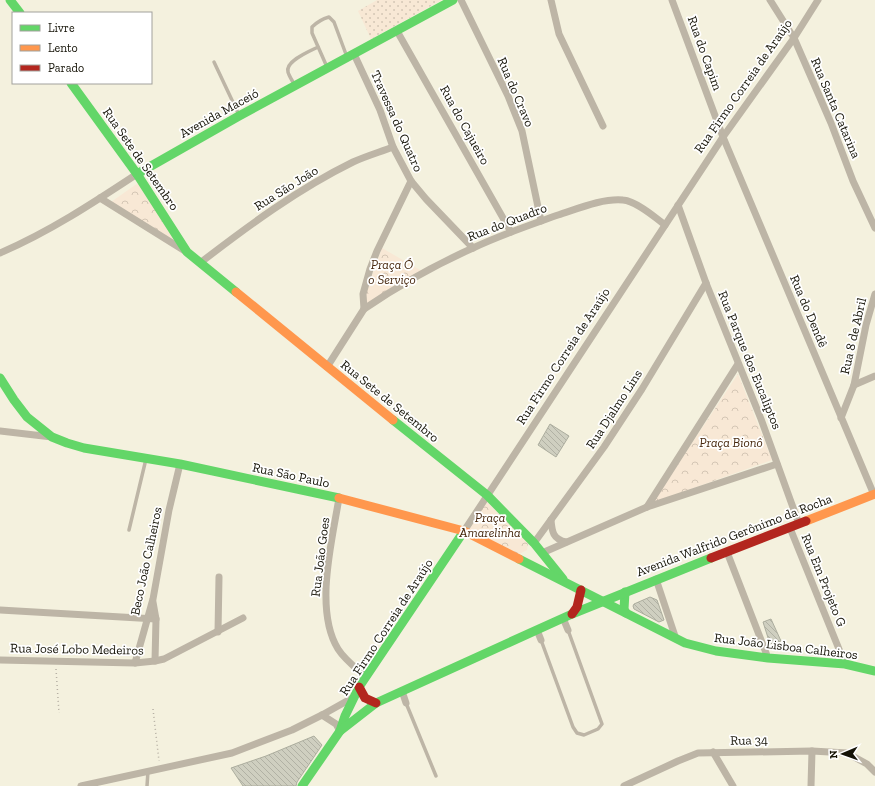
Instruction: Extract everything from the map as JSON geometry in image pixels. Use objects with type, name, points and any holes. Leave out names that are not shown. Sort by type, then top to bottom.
[{"type":"street","points":[[10,0],[19,12]]},
{"type":"street","name":"Avenida Maceió","points":[[0,254],[55,226],[137,174],[239,116],[453,0]]},
{"type":"street","name":"Rua do Cravo","points":[[461,0],[508,96],[522,131],[541,221]]},
{"type":"street","points":[[551,0],[559,34],[603,126]]},
{"type":"street","name":"Rua do Capim","points":[[672,0],[723,137]]},
{"type":"street","name":"Rua Santa Catarina","points":[[770,0],[794,38],[853,181],[875,228]]},
{"type":"street","name":"Rua Firmo Correia de Araújo","points":[[302,786],[340,731],[345,716],[359,687],[464,531],[723,137],[794,38],[818,0]]},
{"type":"street","name":"Rua do Cajueiro","points":[[397,31],[511,232]]},
{"type":"street","name":"Travessa do Quatro","points":[[351,56],[380,110],[393,147],[411,181],[426,199],[473,248]]},
{"type":"street","name":"Rua Sete de Setembro","points":[[72,84],[137,174],[187,252]]},
{"type":"street","name":"Rua do Dendê","points":[[723,137],[874,495]]},
{"type":"street","name":"Rua São João","points":[[200,263],[253,222],[321,180],[354,162],[393,147]]},
{"type":"street","points":[[327,367],[364,309],[363,294],[372,263],[411,181]]},
{"type":"street","name":"Rua Sete de Setembro","points":[[100,198],[187,252],[327,367],[487,495],[534,543],[566,582]]},
{"type":"street","name":"Rua do Quadro","points":[[364,309],[398,287],[473,248],[511,232],[586,206],[614,200],[625,200],[647,211],[665,225]]},
{"type":"street","name":"Rua Parque dos Eucaliptos","points":[[678,205],[706,283],[761,419],[799,524]]},
{"type":"street","name":"Rua Djalmo Lins","points":[[534,543],[608,441],[642,389],[706,283]]},
{"type":"street","name":"Rua 8 de Abril","points":[[841,418],[854,384],[866,325],[875,294]]},
{"type":"street","points":[[647,507],[738,364]]},
{"type":"street","points":[[854,384],[875,376]]},
{"type":"street","points":[[0,378],[27,417],[52,437]]},
{"type":"street","name":"Rua São Paulo","points":[[0,432],[52,437],[84,448],[180,464],[339,498],[464,531],[566,582]]},
{"type":"street","name":"Beco João Calheiros","points":[[135,663],[153,599],[169,510],[180,464]]},
{"type":"street","points":[[542,553],[647,507],[777,464]]},
{"type":"street","name":"Avenida Walfrido Gerônimo da Rocha","points":[[604,601],[656,579],[874,495]]},
{"type":"street","name":"Rua João Goes","points":[[339,498],[329,553],[326,586],[327,617],[329,630],[338,649],[350,663],[366,677]]},
{"type":"street","points":[[551,520],[552,531],[556,537],[566,542]]},
{"type":"street","name":"Rua Em Projeto G","points":[[790,528],[845,664]]},
{"type":"street","points":[[522,560],[526,560],[534,556],[536,547],[534,543]]},
{"type":"street","points":[[727,552],[768,658]]},
{"type":"street","points":[[218,632],[219,577]]},
{"type":"street","points":[[656,579],[676,639]]},
{"type":"street","name":"Rua João Lisboa Calheiros","points":[[566,582],[685,643],[716,651],[768,658],[845,664],[875,671]]},
{"type":"street","points":[[572,614],[577,607],[581,590]]},
{"type":"street","points":[[625,592],[624,609],[626,613]]},
{"type":"street","points":[[153,599],[156,619],[155,661]]},
{"type":"street","name":"Rua Firmo Correia de Araújo","points":[[340,731],[376,703],[563,618],[604,601]]},
{"type":"street","points":[[0,610],[156,619]]},
{"type":"street","name":"Rua José Lobo Medeiros","points":[[0,660],[135,663],[155,661],[164,659],[243,618]]},
{"type":"street","points":[[563,618],[568,630]]},
{"type":"street","points":[[538,630],[541,640]]},
{"type":"street","points":[[359,687],[365,698],[376,703]]},
{"type":"street","points":[[402,691],[406,703]]},
{"type":"street","points":[[81,786],[232,753],[292,730],[355,696]]},
{"type":"street","points":[[322,715],[336,724],[340,731]]},
{"type":"street","points":[[811,786],[812,751]]},
{"type":"street","name":"Rua 34","points":[[624,786],[678,760],[698,753],[713,752],[812,751],[847,753],[867,764],[875,772]]},
{"type":"street","points":[[713,752],[733,786]]},
{"type":"lane","points":[[328,68],[312,33],[312,27],[316,22],[329,17],[334,22],[351,56]]},
{"type":"lane","points":[[295,85],[288,72],[288,67],[292,62],[318,47]]},
{"type":"lane","points":[[214,62],[239,116]]},
{"type":"lane","points":[[129,530],[146,458]]},
{"type":"lane","points":[[541,640],[573,727],[577,733],[584,735],[598,729],[602,724],[568,630]]},
{"type":"lane","points":[[406,703],[436,776]]},
{"type":"lane","points":[[147,786],[148,771]]},
{"type":"path","points":[[55,661],[59,713]]},
{"type":"path","points":[[152,709],[159,768]]},
{"type":"green space","points":[[377,0],[442,0],[371,39],[358,11]]},
{"type":"green space","points":[[138,183],[179,245],[111,202]]},
{"type":"green space","name":"Praça Ó o Serviço","points":[[382,248],[422,271],[366,306],[366,292]]},
{"type":"green space","name":"Praça Bionô","points":[[738,374],[772,460],[652,503]]},
{"type":"green space","name":"Praça Amarelinha","points":[[486,501],[528,543],[527,550],[517,555],[468,530]]},
{"type":"building","points":[[550,424],[569,436],[556,457],[538,445]]},
{"type":"building","points":[[650,597],[657,600],[664,620],[659,622],[634,609],[634,604]]},
{"type":"building","points":[[771,619],[781,641],[770,644],[763,622]]},
{"type":"building","points":[[314,736],[322,745],[297,782],[296,786],[243,786],[231,768],[266,756]]},
{"type":"traffic: fast","points":[[10,0],[19,12]]},
{"type":"traffic: fast","points":[[137,174],[239,116],[453,0]]},
{"type":"traffic: fast","points":[[72,84],[137,174],[187,252],[236,292]]},
{"type":"traffic: fast","points":[[0,378],[27,417],[52,437],[67,443],[84,448],[180,464],[339,498]]},
{"type":"traffic: fast","points":[[393,420],[487,495],[534,543],[563,579]]},
{"type":"traffic: fast","points":[[340,731],[345,716],[359,687],[464,531]]},
{"type":"traffic: fast","points":[[302,786],[340,731],[376,703],[572,614],[711,558]]},
{"type":"traffic: fast","points":[[519,559],[685,643],[716,651],[768,658],[845,664],[875,671]]},
{"type":"traffic: fast","points":[[625,592],[624,609],[626,613]]},
{"type":"traffic: slow","points":[[236,292],[393,420]]},
{"type":"traffic: slow","points":[[806,521],[875,494]]},
{"type":"traffic: slow","points":[[339,498],[464,531],[519,559]]},
{"type":"traffic: jam","points":[[711,558],[806,521]]},
{"type":"traffic: jam","points":[[572,614],[577,607],[581,590]]},
{"type":"traffic: jam","points":[[359,687],[365,698],[376,703]]}]
